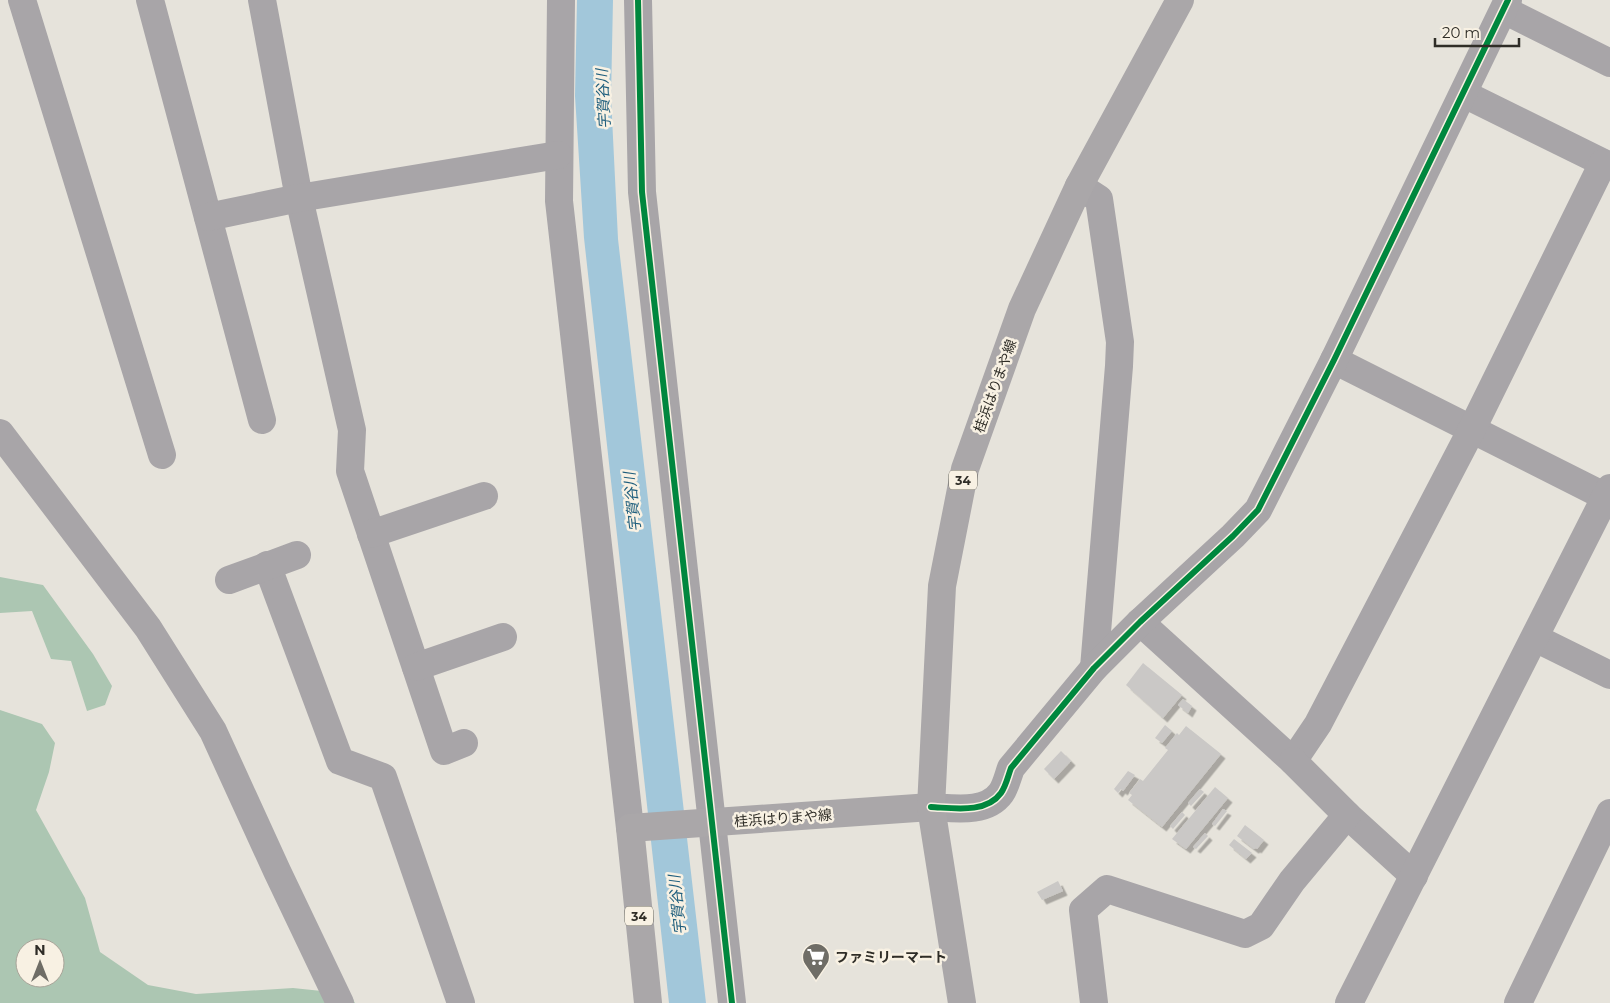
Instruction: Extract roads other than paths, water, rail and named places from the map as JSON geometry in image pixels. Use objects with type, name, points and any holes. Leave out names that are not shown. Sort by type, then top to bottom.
[{"type":"main road","name":"桂浜はりまや線","points":[[962,1003],[931,807],[942,586],[965,469],[1022,309],[1079,186],[1180,0]]},
{"type":"main road","name":"桂浜はりまや線","points":[[638,827],[931,807]]},
{"type":"main road","name":"34","points":[[638,827],[648,1003]]},
{"type":"street","points":[[150,0],[262,420]]},
{"type":"street","points":[[262,0],[299,198],[352,430],[350,472],[444,751],[464,743]]},
{"type":"street","points":[[561,0],[559,201],[638,827]]},
{"type":"street","points":[[638,0],[642,192],[704,823],[732,1003]]},
{"type":"street","points":[[8,1],[162,455]]},
{"type":"street","points":[[931,807],[976,807],[994,800],[1004,788],[1011,768],[1094,668],[1140,622],[1234,536],[1258,510],[1334,360],[1506,5],[1610,63]]},
{"type":"street","points":[[1293,761],[1318,724],[1607,165],[1464,94]]},
{"type":"street","points":[[208,217],[299,198],[558,155]]},
{"type":"street","points":[[1079,186],[1099,199],[1120,342],[1118,386],[1094,668]]},
{"type":"street","points":[[1334,360],[1608,494],[1349,1003]]},
{"type":"street","points":[[0,433],[148,628],[214,730],[340,1003]]},
{"type":"street","points":[[371,534],[484,496]]},
{"type":"street","points":[[229,580],[297,555]]},
{"type":"street","points":[[267,565],[340,761],[383,777],[461,1003]]},
{"type":"street","points":[[1140,622],[1293,761],[1347,815],[1414,876]]},
{"type":"street","points":[[416,667],[503,637]]},
{"type":"street","points":[[1535,638],[1610,675]]},
{"type":"street","points":[[1518,1003],[1610,813]]},
{"type":"street","points":[[1094,1003],[1083,910],[1107,889],[1245,934],[1261,926],[1292,881],[1347,815]]},
{"type":"water","name":"宇賀谷川","points":[[577,0],[613,0],[611,97],[618,239],[706,1003],[669,1003],[584,238],[575,96]]},
{"type":"place","name":"ファミリーマート","points":[[816,981]]}]
